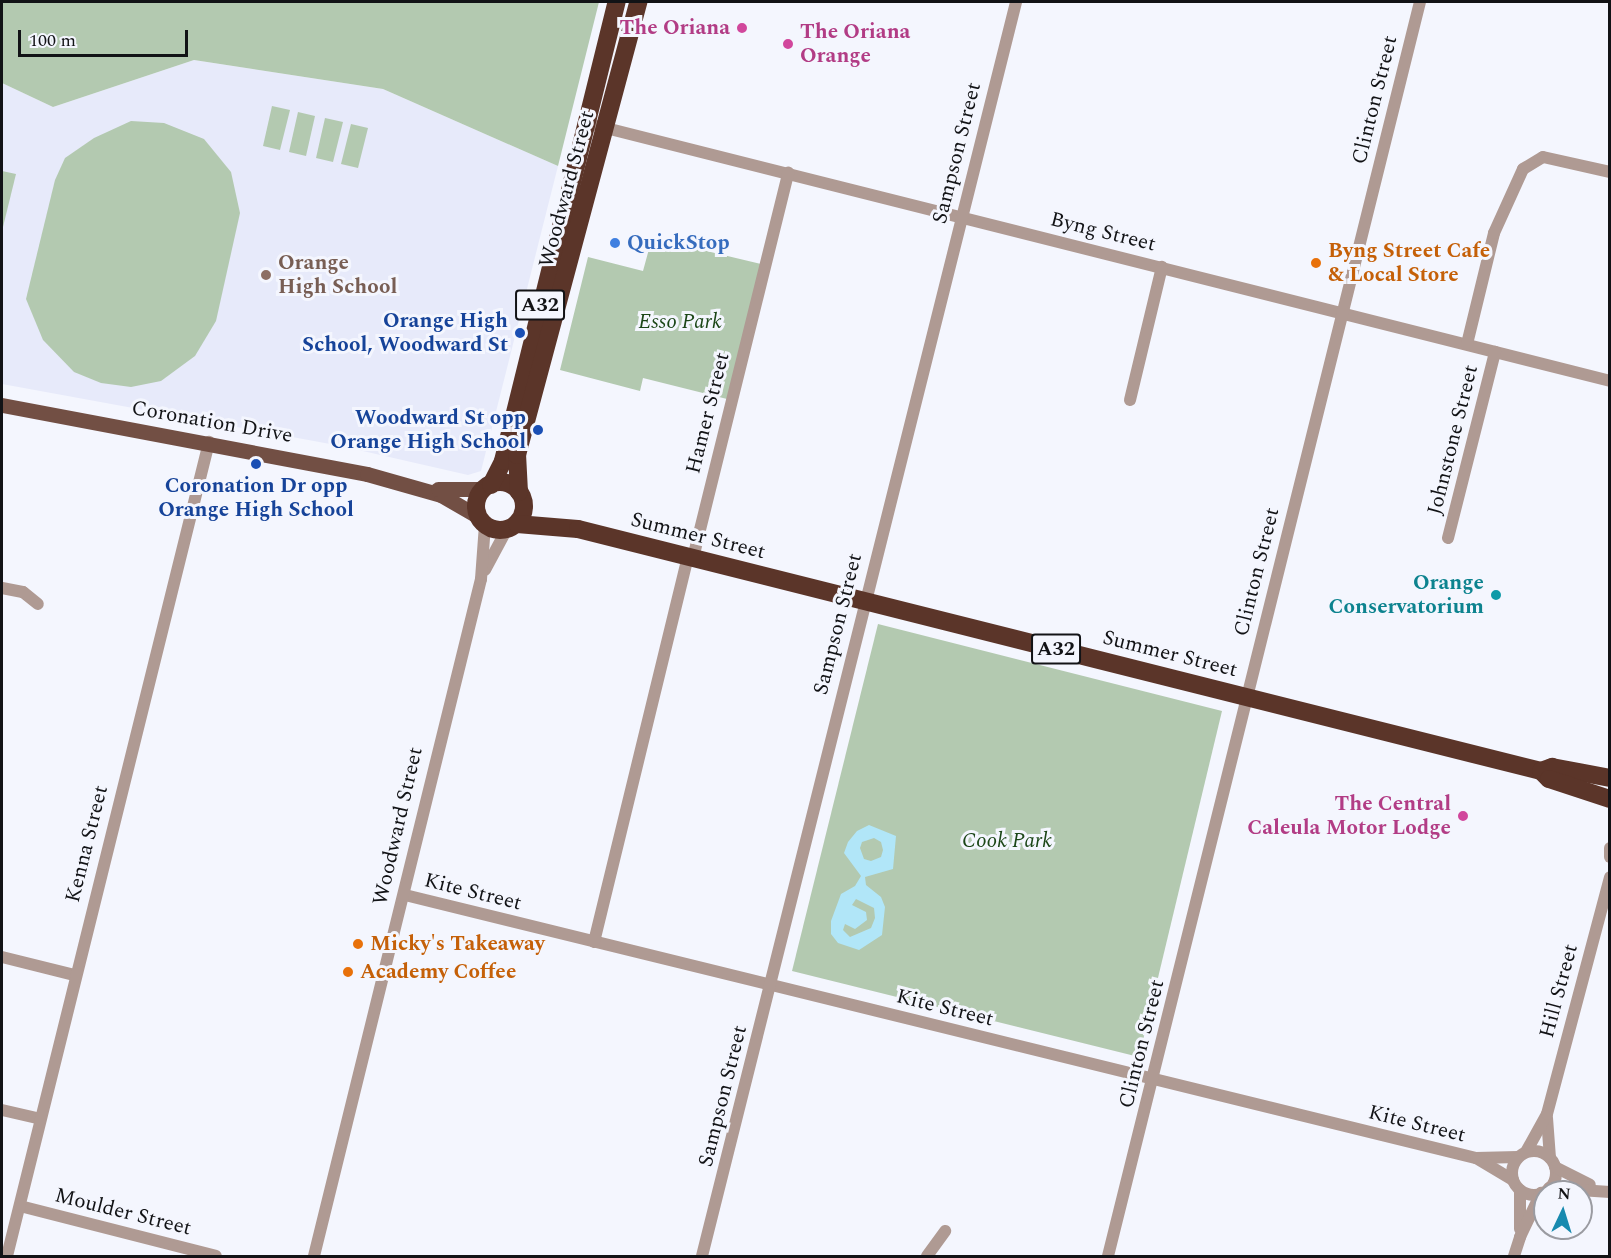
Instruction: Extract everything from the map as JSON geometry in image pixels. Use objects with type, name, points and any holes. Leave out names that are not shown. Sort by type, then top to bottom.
[{"type":"highway","name":"Woodward Street","points":[[487,487],[505,452],[616,2]]},
{"type":"highway","name":"Woodward Street","points":[[522,497],[517,455],[638,2]]},
{"type":"highway","name":"A32","points":[[508,484],[522,497],[512,526],[482,520],[477,502],[487,487],[508,484]]},
{"type":"highway","name":"Summer Street","points":[[522,497],[578,529]]},
{"type":"highway","name":"Summer Street","points":[[512,526],[578,529],[1541,771],[1549,779],[1610,800]]},
{"type":"highway","name":"Summer Street","points":[[1541,771],[1552,767],[1610,778]]},
{"type":"main road","name":"Coronation Drive","points":[[2,405],[209,442],[414,486],[468,492],[487,487]]},
{"type":"main road","name":"Coronation Drive","points":[[414,486],[455,501],[482,520]]},
{"type":"street","name":"Sampson Street","points":[[702,1257],[864,601],[1016,2]]},
{"type":"street","name":"Clinton Street","points":[[1108,1257],[1154,1081],[1246,697],[1420,2]]},
{"type":"street","name":"Byng Street","points":[[587,123],[1610,381]]},
{"type":"street","points":[[1467,345],[1494,232],[1522,169],[1543,158],[1610,172]]},
{"type":"street","name":"Hamer Street","points":[[594,942],[788,173]]},
{"type":"street","points":[[1130,400],[1162,267]]},
{"type":"street","name":"Johnstone Street","points":[[1448,538],[1495,352]]},
{"type":"street","name":"Kenna Street","points":[[7,1257],[74,975],[209,442]]},
{"type":"street","name":"Woodward Street","points":[[314,1257],[481,579],[482,520]]},
{"type":"street","name":"Woodward Street","points":[[481,579],[512,526]]},
{"type":"street","points":[[2,588],[23,592],[38,604]]},
{"type":"street","points":[[1610,848],[1610,857]]},
{"type":"street","name":"Hill Street","points":[[1522,1155],[1547,1114],[1610,877]]},
{"type":"street","name":"Kite Street","points":[[405,895],[1154,1081],[1476,1158],[1522,1155]]},
{"type":"street","points":[[2,957],[74,975]]},
{"type":"street","points":[[2,1110],[40,1119]]},
{"type":"street","name":"Hill Street","points":[[1547,1114],[1552,1162]]},
{"type":"street","points":[[1520,1237],[1516,1185],[1512,1168],[1522,1155],[1539,1152],[1552,1162],[1604,1190]]},
{"type":"street","name":"Kite Street","points":[[1476,1158],[1516,1185]]},
{"type":"street","points":[[1552,1162],[1553,1180]]},
{"type":"street","points":[[1516,1185],[1533,1189]]},
{"type":"street","name":"Moulder Street","points":[[20,1206],[216,1257]]},
{"type":"street","points":[[1514,1257],[1520,1237],[1533,1213]]},
{"type":"street","points":[[927,1257],[945,1231]]},
{"type":"shaded area","name":"Orange High School","points":[[194,60],[383,89],[558,166],[481,471],[468,475],[341,446],[2,384],[2,83],[53,107]]},
{"type":"green space","points":[[2,2],[599,2],[558,166],[383,89],[194,60],[53,107],[2,83]]},
{"type":"green space","points":[[272,106],[290,110],[280,150],[263,146]]},
{"type":"green space","points":[[298,112],[315,116],[306,156],[289,152]]},
{"type":"green space","points":[[325,118],[343,122],[333,162],[316,158]]},
{"type":"green space","points":[[131,121],[164,123],[204,139],[231,172],[240,213],[216,321],[195,356],[161,381],[131,387],[101,383],[74,372],[43,340],[26,299],[55,180],[65,158],[94,138]]},
{"type":"green space","points":[[351,124],[368,128],[358,168],[341,164]]},
{"type":"green space","points":[[2,171],[16,174],[2,231]]},
{"type":"green space","name":"Esso Park","points":[[652,238],[761,264],[727,399],[643,378],[640,391],[560,370],[588,257],[643,271]]},
{"type":"green space","name":"Cook Park","points":[[878,624],[1222,711],[1139,1057],[792,971]]},
{"type":"water","points":[[869,825],[896,836],[893,869],[865,877],[866,885],[881,897],[885,907],[882,935],[859,950],[838,943],[831,934],[831,921],[841,894],[855,886],[861,876],[844,853],[848,842],[857,831]],"holes":[[[874,838],[881,842],[883,850],[881,857],[871,861],[864,859],[860,848],[862,842]],[[856,899],[874,908],[875,918],[871,928],[850,937],[843,930],[845,924],[855,929],[867,920],[866,912],[852,905]]]},
{"type":"place","name":"The Oriana","points":[[742,28]]},
{"type":"place","name":"The Oriana Orange","points":[[788,44]]},
{"type":"place","name":"QuickStop","points":[[615,243]]},
{"type":"place","name":"Byng Street Cafe & Local Store","points":[[1316,263]]},
{"type":"place","name":"Orange High School","points":[[266,275]]},
{"type":"place","name":"Orange High School, Woodward St","points":[[520,333]]},
{"type":"place","name":"Woodward St opp Orange High School","points":[[538,430]]},
{"type":"place","name":"Coronation Dr opp Orange High School","points":[[256,464]]},
{"type":"place","name":"Orange Conservatorium","points":[[1496,595]]},
{"type":"place","name":"The Central Caleula Motor Lodge","points":[[1463,816]]},
{"type":"place","name":"Micky's Takeaway","points":[[358,944]]},
{"type":"place","name":"Academy Coffee","points":[[348,972]]}]
